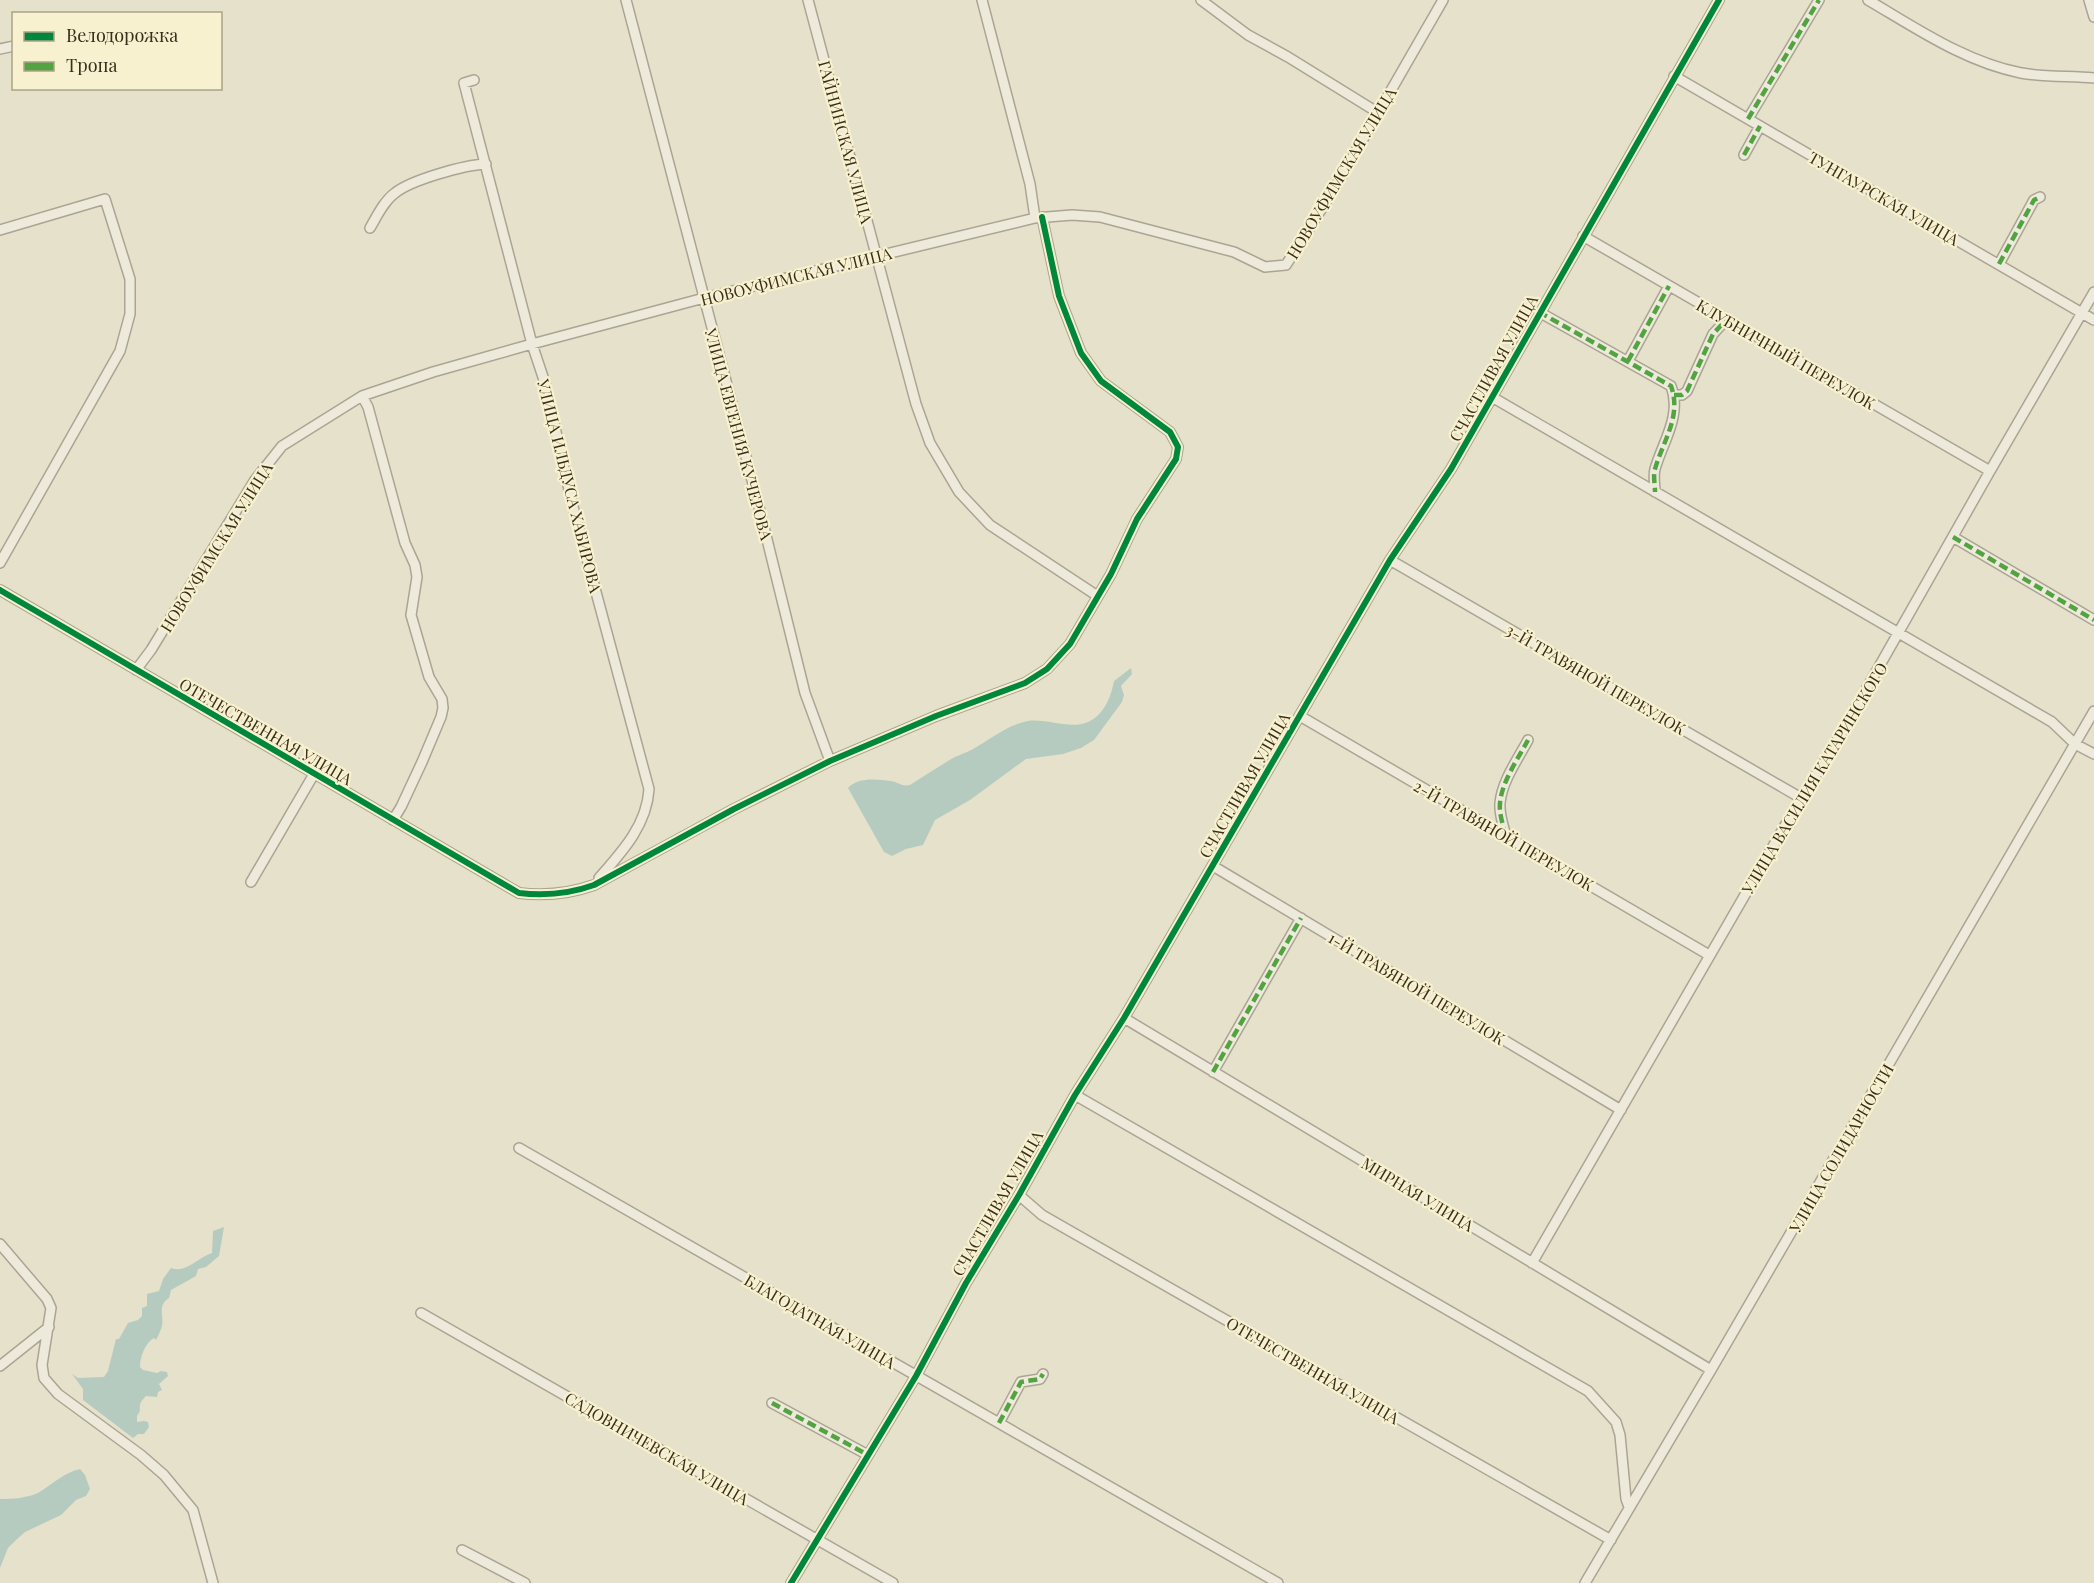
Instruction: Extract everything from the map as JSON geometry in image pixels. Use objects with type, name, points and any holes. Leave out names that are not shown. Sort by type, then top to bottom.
[{"type":"street","name":"УЛИЦА ЕВГЕНИЯ КУЧЕРОВА","points":[[626,0],[805,693],[830,761]]},
{"type":"street","name":"ГАЙНИНСКАЯ УЛИЦА","points":[[808,0],[916,404],[930,443],[959,492],[990,525],[1096,595]]},
{"type":"street","points":[[594,885],[734,809],[830,761],[936,716],[1025,683],[1047,669],[1070,644],[1096,595],[1111,574],[1137,519],[1176,459],[1178,447],[1170,432],[1101,381],[1081,353],[1059,296],[982,0]]},
{"type":"street","points":[[1201,0],[1248,35],[1377,112]]},
{"type":"street","name":"НОВОУФИМСКАЯ УЛИЦА","points":[[136,670],[151,650],[255,480],[282,446],[362,396],[433,372],[704,298],[1038,218],[1072,215],[1100,217],[1234,252],[1265,267],[1286,265],[1336,186],[1443,0]]},
{"type":"street","name":"СЧАСТЛИВАЯ УЛИЦА","points":[[791,1583],[916,1376],[966,1283],[1075,1095],[1124,1018],[1390,560],[1451,469],[1719,0]]},
{"type":"street","points":[[1748,119],[1819,0]]},
{"type":"street","points":[[1868,0],[1958,51],[1984,63],[2024,73],[2094,78]]},
{"type":"street","points":[[2089,0],[2094,17]]},
{"type":"street","name":"ТУНГАУРСКАЯ УЛИЦА","points":[[1674,76],[2094,320]]},
{"type":"street","name":"УЛИЦА ИЛЬДУСА ХАБИРОВА","points":[[474,80],[464,83],[532,344],[545,382],[572,503],[649,789],[645,814],[634,835],[618,858],[594,885]]},
{"type":"street","points":[[1744,155],[1760,126]]},
{"type":"street","points":[[370,228],[394,193],[405,187],[473,165],[486,164]]},
{"type":"street","points":[[1999,264],[2034,200],[2040,197]]},
{"type":"street","points":[[0,230],[105,199],[130,279],[130,314],[120,351],[0,563]]},
{"type":"street","name":"КЛУБНИЧНЫЙ ПЕРЕУЛОК","points":[[1583,236],[1990,471]]},
{"type":"street","points":[[1628,361],[1669,286]]},
{"type":"street","name":"УЛИЦА ВАСИЛИЯ КАТАРИНСКОГО","points":[[1532,1263],[1801,798],[1830,755],[2094,292]]},
{"type":"street","points":[[1539,312],[1671,386],[1674,395],[1674,419],[1654,472],[1655,492]]},
{"type":"street","points":[[1674,395],[1682,395],[1687,391],[1713,334],[1725,321],[1731,321]]},
{"type":"street","points":[[362,396],[368,407],[405,543],[416,565],[417,577],[411,615],[429,677],[442,699],[443,708],[422,762],[393,820]]},
{"type":"street","points":[[1492,397],[2052,722],[2075,744],[2094,754]]},
{"type":"street","points":[[1953,537],[2094,620]]},
{"type":"street","name":"3-Й ТРАВЯНОЙ ПЕРЕУЛОК","points":[[1390,560],[1801,798]]},
{"type":"street","name":"ОТЕЧЕСТВЕННАЯ УЛИЦА","points":[[0,590],[519,893],[557,894],[594,885]]},
{"type":"street","name":"УЛИЦА СОЛИДАРНОСТИ","points":[[1585,1583],[2094,711]]},
{"type":"street","name":"2-Й ТРАВЯНОЙ ПЕРЕУЛОК","points":[[1300,716],[1709,955]]},
{"type":"street","points":[[1506,836],[1501,820],[1500,802],[1505,785],[1528,740]]},
{"type":"street","points":[[251,882],[314,774]]},
{"type":"street","name":"1-Й ТРАВЯНОЙ ПЕРЕУЛОК","points":[[1213,866],[1621,1110]]},
{"type":"street","points":[[1213,1072],[1301,918]]},
{"type":"street","name":"МИРНАЯ УЛИЦА","points":[[1124,1018],[1711,1370]]},
{"type":"street","points":[[1075,1095],[1588,1391],[1616,1422],[1620,1435],[1626,1499],[1629,1507]]},
{"type":"street","name":"БЛАГОДАТНАЯ УЛИЦА","points":[[519,1148],[1278,1583]]},
{"type":"street","name":"ОТЕЧЕСТВЕННАЯ УЛИЦА","points":[[1019,1195],[1042,1215],[1611,1540]]},
{"type":"street","points":[[0,1244],[47,1299],[51,1308],[42,1365],[44,1378],[58,1394],[141,1455],[164,1475],[193,1510],[213,1583]]},
{"type":"street","name":"САДОВНИЧЕВСКАЯ УЛИЦА","points":[[421,1313],[893,1583]]},
{"type":"street","points":[[0,1366],[49,1328]]},
{"type":"street","points":[[999,1423],[1021,1382],[1040,1379],[1043,1374]]},
{"type":"street","points":[[772,1403],[868,1455]]},
{"type":"street","points":[[462,1550],[525,1583]]},
{"type":"shaded area","points":[[1131,668],[1132,674],[1121,686],[1124,695],[1122,702],[1094,740],[1081,748],[1063,754],[1026,759],[970,800],[935,820],[923,845],[906,849],[892,856],[884,852],[848,788],[852,784],[874,779],[910,785],[1008,728],[1028,721],[1074,725],[1088,722],[1094,719],[1106,705],[1114,681]]},
{"type":"shaded area","points":[[224,1227],[219,1256],[206,1267],[198,1269],[196,1276],[171,1290],[169,1298],[163,1304],[161,1329],[156,1340],[154,1338],[151,1340],[146,1347],[140,1367],[143,1370],[157,1373],[167,1372],[168,1376],[159,1384],[162,1390],[158,1392],[157,1397],[146,1396],[142,1401],[137,1422],[148,1422],[149,1427],[144,1434],[138,1434],[133,1438],[83,1400],[83,1389],[72,1374],[78,1378],[104,1377],[108,1371],[116,1339],[119,1339],[128,1323],[142,1316],[142,1308],[147,1306],[147,1294],[159,1291],[163,1279],[171,1268],[182,1269],[212,1253],[213,1231]]},
{"type":"shaded area","points":[[80,1469],[90,1489],[86,1496],[76,1500],[61,1515],[25,1532],[8,1548],[0,1568],[0,1499],[34,1495],[63,1476]]},
{"type":"marked path","points":[[1748,119],[1819,0]]},
{"type":"marked path","points":[[1744,155],[1760,126]]},
{"type":"marked path","points":[[1999,264],[2034,200],[2040,197]]},
{"type":"marked path","points":[[1628,361],[1669,286]]},
{"type":"marked path","points":[[1539,312],[1671,386],[1674,397],[1673,418],[1655,469],[1655,492]]},
{"type":"marked path","points":[[1674,395],[1682,395],[1687,391],[1713,334],[1725,321],[1731,321]]},
{"type":"marked path","points":[[1953,537],[2094,620]]},
{"type":"marked path","points":[[1506,836],[1500,811],[1501,795],[1511,770],[1528,740]]},
{"type":"marked path","points":[[1213,1072],[1301,918]]},
{"type":"marked path","points":[[999,1423],[1021,1382],[1040,1379],[1043,1374]]},
{"type":"marked path","points":[[772,1403],[868,1455]]},
{"type":"cycle path","points":[[791,1583],[916,1376],[966,1283],[1075,1095],[1124,1018],[1390,560],[1451,469],[1719,0]]},
{"type":"cycle path","points":[[0,590],[519,893],[557,894],[594,885],[734,809],[830,761],[936,716],[1025,683],[1047,669],[1070,644],[1111,574],[1137,519],[1176,459],[1178,447],[1170,432],[1101,381],[1081,353],[1059,296],[1042,217]]}]
